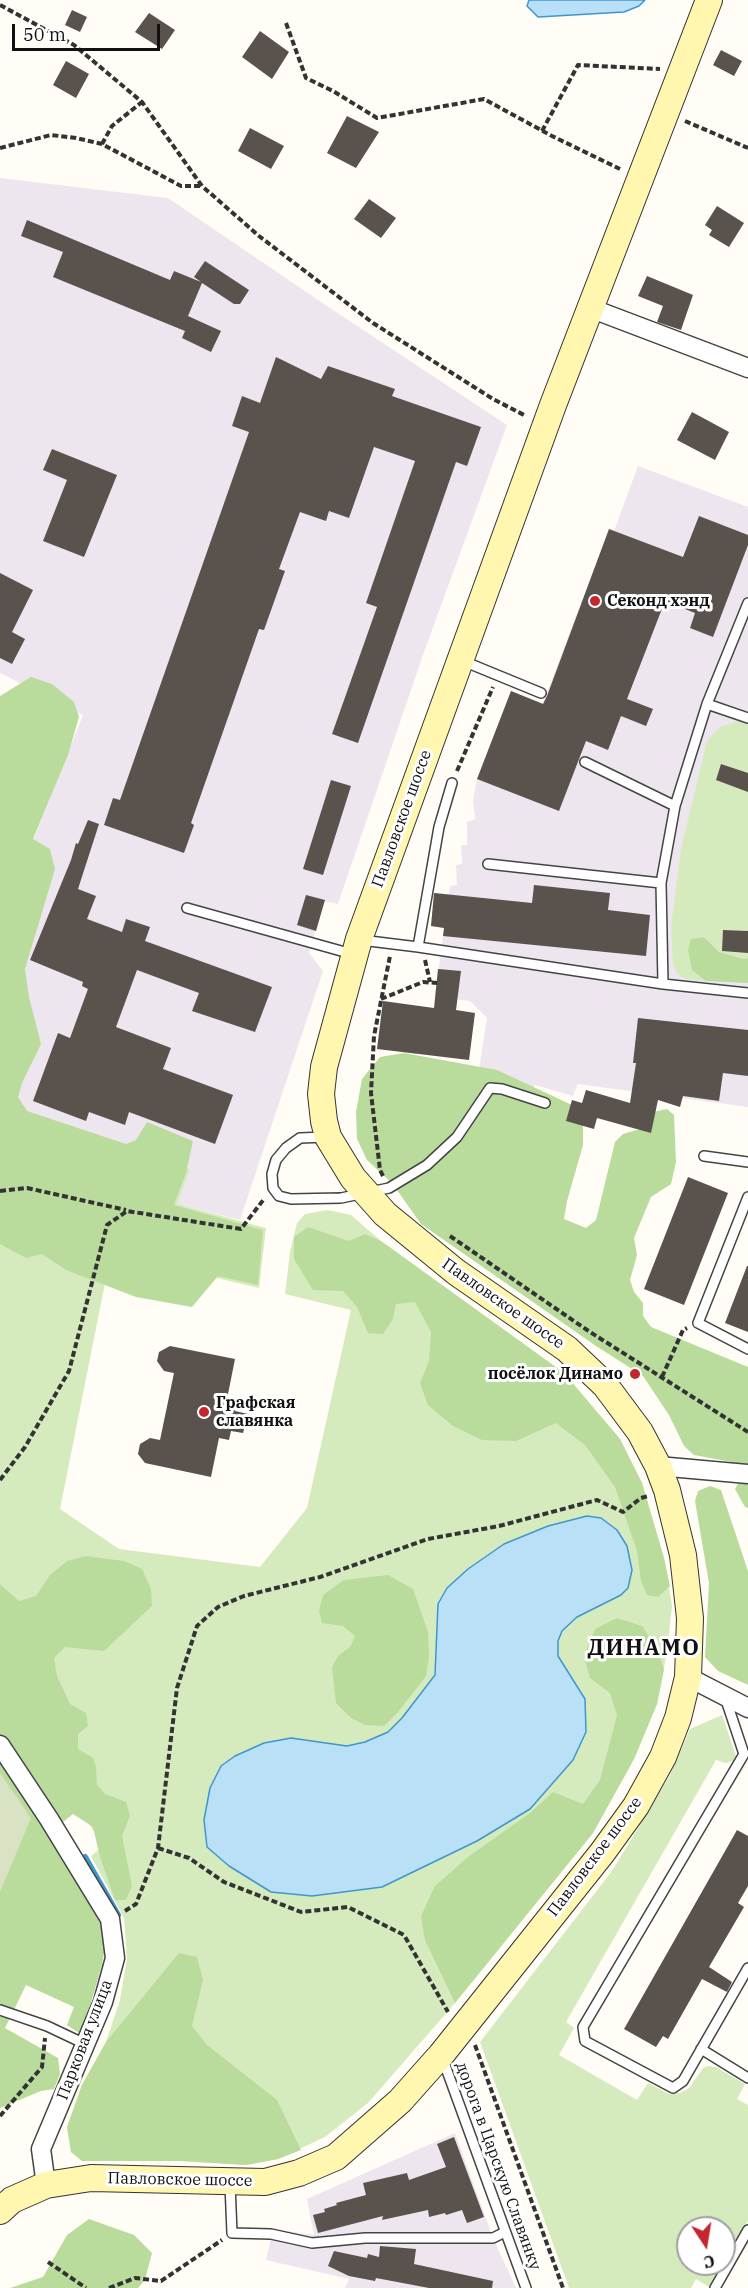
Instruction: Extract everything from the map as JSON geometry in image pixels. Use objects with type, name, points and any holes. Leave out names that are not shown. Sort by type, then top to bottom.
[{"type":"main road","name":"Павловское шоссе","points":[[0,2211],[12,2200],[46,2185],[91,2178],[265,2182],[299,2173],[336,2157],[400,2101],[441,2055],[602,1853],[636,1806],[663,1757],[678,1718],[687,1677],[690,1618],[684,1566],[667,1490],[658,1466],[640,1432],[605,1385],[567,1349],[456,1272],[385,1214],[378,1191],[353,1178],[328,1137],[321,1094],[324,1067],[356,947],[549,416],[709,0]]},
{"type":"street","points":[[590,308],[748,368]]},
{"type":"street","points":[[658,1466],[748,1474]]},
{"type":"street","points":[[687,1677],[748,1708]]},
{"type":"street","name":"Парковая улица","points":[[0,1745],[115,1916],[115,1958],[103,2002],[41,2149],[46,2185]]},
{"type":"lane","points":[[663,984],[661,883],[675,806],[707,704],[748,603]]},
{"type":"lane","points":[[460,660],[541,693]]},
{"type":"lane","points":[[707,704],[748,718]]},
{"type":"lane","points":[[585,762],[675,806]]},
{"type":"lane","points":[[418,946],[440,827],[452,783]]},
{"type":"lane","points":[[488,864],[661,883]]},
{"type":"lane","points":[[187,908],[356,947],[393,944],[418,946],[663,984],[748,993]]},
{"type":"lane","points":[[328,1137],[300,1138],[286,1148],[276,1160],[272,1174],[273,1188],[279,1196],[291,1199],[341,1198],[378,1191],[427,1165],[457,1137],[490,1088],[502,1089],[545,1103]]},
{"type":"lane","points":[[704,1156],[748,1162]]},
{"type":"lane","points":[[748,1197],[698,1323],[748,1349]]},
{"type":"lane","points":[[724,1695],[744,1754],[583,2027],[585,2042],[673,2088],[683,2081],[748,1968]]},
{"type":"lane","points":[[0,2010],[46,2026],[85,2044]]},
{"type":"lane","points":[[701,2049],[748,2078]]},
{"type":"lane","name":"дорога в Царскую Славянку","points":[[441,2055],[526,2288]]},
{"type":"lane","points":[[230,2181],[232,2233],[271,2234],[312,2243],[365,2238],[493,2238],[505,2232]]},
{"type":"lane","points":[[715,2288],[748,2230]]},
{"type":"path","points":[[0,5],[74,45],[142,102],[202,186],[259,236],[373,323],[493,399],[549,416]]},
{"type":"path","points":[[286,23],[306,78],[333,91],[377,118],[484,99],[542,131],[640,178]]},
{"type":"path","points":[[542,131],[578,65],[681,70]]},
{"type":"path","points":[[102,144],[112,126],[142,102]]},
{"type":"path","points":[[665,112],[748,148]]},
{"type":"path","points":[[0,148],[51,135],[76,138],[102,144],[181,186],[202,186]]},
{"type":"path","points":[[452,783],[498,675]]},
{"type":"path","points":[[378,1191],[380,1170],[372,1093],[374,1036],[393,944]]},
{"type":"path","points":[[381,999],[423,982],[437,983]]},
{"type":"path","points":[[0,1191],[27,1188],[127,1210],[241,1229],[273,1188]]},
{"type":"path","points":[[1,1478],[25,1446],[69,1371],[107,1225],[127,1210]]},
{"type":"path","points":[[449,1235],[590,1332],[748,1432]]},
{"type":"path","points":[[662,1377],[683,1330],[698,1323]]},
{"type":"path","points":[[115,1916],[136,1904],[158,1848],[177,1688],[197,1626],[219,1607],[244,1596],[320,1577],[428,1539],[499,1526],[597,1500],[623,1512],[641,1498],[667,1490]]},
{"type":"path","points":[[158,1848],[189,1858],[224,1882],[301,1912],[348,1906],[404,1935],[441,1998],[463,2028],[563,2288]]},
{"type":"path","points":[[0,2116],[42,2067],[46,2026]]},
{"type":"path","points":[[109,2288],[135,2277],[161,2281],[232,2233]]},
{"type":"path","points":[[48,2262],[86,2288]]},
{"type":"shaded area","points":[[0,178],[168,198],[507,425],[424,652],[338,904],[324,901],[309,953],[323,971],[240,1220],[176,1204],[189,1168],[0,1102],[0,924],[83,715],[0,673]]},
{"type":"shaded area","points":[[638,466],[748,507],[748,1107],[578,1084],[573,1096],[535,1085],[533,1091],[478,1076],[487,1018],[470,1001],[435,997],[444,928],[431,926],[434,893],[449,894],[450,886],[457,885],[456,865],[462,864],[461,845],[467,845],[467,822],[475,819],[473,800],[477,779],[511,691],[543,703],[609,529],[614,531]]},
{"type":"shaded area","points":[[455,2133],[493,2238],[516,2288],[345,2288],[349,2279],[266,2260],[273,2229],[314,2235],[307,2199]]},
{"type":"green space","points":[[31,677],[52,684],[74,702],[79,717],[68,755],[33,839],[50,849],[55,869],[25,969],[29,997],[41,1044],[22,1083],[18,1097],[27,1111],[126,1144],[136,1140],[147,1122],[193,1141],[186,1173],[174,1205],[263,1230],[258,1285],[218,1276],[192,1307],[136,1297],[66,1270],[42,1254],[26,1258],[0,1244],[0,696]]},
{"type":"green space","points":[[737,721],[748,725],[748,773],[722,764],[716,780],[745,790],[748,781],[748,931],[724,930],[722,951],[748,953],[748,958],[719,952],[704,937],[691,939],[692,970],[706,981],[686,979],[677,974],[673,964],[671,927],[681,849],[707,741],[720,727]]},
{"type":"green space","points":[[704,937],[719,952],[748,958],[748,983],[706,981],[692,970],[688,950],[691,939]]},
{"type":"green space","points":[[404,1053],[497,1070],[572,1105],[583,1121],[583,1145],[564,1219],[586,1228],[596,1220],[615,1142],[623,1134],[647,1127],[653,1112],[667,1109],[674,1115],[676,1162],[671,1184],[651,1197],[634,1238],[637,1255],[630,1280],[634,1292],[643,1303],[643,1316],[651,1327],[748,1367],[748,1465],[694,1455],[684,1446],[669,1415],[643,1376],[421,1224],[392,1183],[367,1160],[357,1139],[356,1112],[362,1079],[380,1057]]},
{"type":"green space","points":[[0,1102],[190,1169],[177,1204],[266,1228],[259,1288],[111,1253],[60,1509],[119,1549],[260,1567],[307,1508],[351,1310],[285,1294],[290,1252],[297,1223],[305,1214],[327,1210],[351,1215],[381,1241],[564,1373],[620,1439],[642,1483],[664,1558],[672,1606],[667,1652],[657,1704],[634,1759],[593,1833],[455,2003],[368,2103],[325,2137],[278,2159],[246,2165],[181,2161],[82,2161],[71,2152],[67,2127],[82,2085],[106,2042],[120,2000],[127,1959],[124,1918],[91,1856],[103,1846],[76,1803],[0,1703]]},
{"type":"green space","points":[[308,1227],[349,1241],[365,1234],[381,1241],[564,1373],[620,1439],[642,1483],[670,1586],[658,1597],[647,1595],[641,1581],[637,1551],[615,1487],[585,1445],[556,1423],[516,1441],[482,1440],[453,1426],[428,1405],[420,1383],[429,1361],[431,1332],[415,1302],[396,1304],[393,1319],[383,1334],[368,1333],[357,1307],[343,1291],[313,1290],[294,1259],[294,1237]]},
{"type":"green space","points":[[742,1476],[748,1478],[748,1508],[745,1507],[735,1489]]},
{"type":"green space","points":[[710,1486],[721,1490],[748,1571],[748,1685],[718,1671],[705,1657],[709,1583],[695,1501],[698,1491]]},
{"type":"green space","points":[[86,1556],[124,1561],[142,1569],[151,1589],[152,1606],[104,1651],[65,1647],[54,1658],[57,1676],[70,1704],[86,1713],[88,1726],[78,1734],[78,1749],[93,1758],[97,1785],[105,1794],[126,1802],[130,1816],[122,1836],[132,1886],[126,1900],[115,1900],[100,1857],[93,1827],[73,1814],[63,1822],[66,1837],[108,1933],[102,1964],[82,2035],[67,2025],[74,2007],[26,1985],[5,2028],[58,2058],[60,2074],[54,2089],[41,2091],[0,2108],[0,1584],[19,1601],[36,1596],[50,1575],[67,1561]]},
{"type":"green space","points":[[388,1575],[413,1589],[428,1632],[429,1657],[426,1676],[398,1712],[384,1726],[365,1725],[351,1718],[336,1703],[332,1667],[338,1656],[350,1647],[355,1636],[343,1626],[322,1623],[319,1611],[323,1595],[344,1580]]},
{"type":"green space","points":[[617,1618],[642,1626],[658,1650],[664,1670],[657,1704],[634,1759],[593,1833],[455,2003],[425,1940],[421,1916],[435,1886],[468,1857],[530,1813],[553,1792],[583,1804],[600,1780],[617,1715],[610,1693],[590,1678],[584,1656],[595,1629]]},
{"type":"green space","points":[[722,1715],[736,1756],[733,1761],[726,1763],[716,1760],[566,2022],[574,2028],[559,2055],[637,2100],[648,2083],[669,2094],[680,2093],[689,2088],[703,2068],[707,2066],[716,2067],[745,2084],[737,2099],[748,2105],[748,2221],[736,2242],[736,2216],[676,2216],[676,2276],[716,2276],[709,2287],[696,2279],[691,2288],[569,2288],[480,2042],[612,1871],[669,1777],[690,1729]]},
{"type":"green space","points":[[0,1773],[31,1818],[0,1892]]},
{"type":"green space","points":[[179,1953],[197,1957],[203,1980],[192,2026],[207,2045],[277,2100],[301,2150],[278,2159],[246,2165],[181,2161],[82,2161],[71,2152],[67,2127],[82,2085],[106,2042]]},
{"type":"green space","points":[[89,2219],[134,2235],[152,2253],[145,2280],[138,2288],[10,2288],[43,2277],[67,2235]]},
{"type":"water","points":[[529,0],[645,0],[639,6],[624,12],[538,17],[527,6]]},
{"type":"water","points":[[587,1516],[601,1518],[617,1530],[627,1546],[632,1570],[628,1588],[621,1595],[577,1617],[562,1631],[558,1641],[558,1656],[585,1699],[586,1732],[573,1760],[530,1809],[477,1841],[382,1887],[312,1896],[271,1892],[229,1866],[207,1847],[204,1820],[210,1788],[221,1766],[235,1756],[264,1743],[291,1738],[347,1746],[365,1742],[388,1732],[402,1718],[435,1675],[438,1604],[447,1588],[468,1569],[504,1544],[548,1526]]},
{"type":"building","points":[[72,10],[87,17],[80,32],[65,25]]},
{"type":"building","points":[[149,13],[175,30],[162,49],[135,32]]},
{"type":"building","points":[[260,31],[289,52],[272,79],[242,57]]},
{"type":"building","points":[[721,50],[742,61],[734,76],[713,65]]},
{"type":"building","points":[[66,61],[89,74],[76,98],[53,85]]},
{"type":"building","points":[[347,116],[379,132],[356,168],[327,153]]},
{"type":"building","points":[[250,128],[284,146],[271,169],[238,151]]},
{"type":"building","points":[[369,199],[396,218],[381,238],[354,219]]},
{"type":"building","points":[[717,206],[744,223],[729,247],[709,235],[712,230],[705,225]]},
{"type":"building","points":[[27,220],[170,280],[174,271],[201,282],[194,277],[205,261],[249,290],[240,304],[234,304],[202,283],[188,316],[221,331],[211,352],[182,338],[185,331],[53,277],[63,252],[21,236]]},
{"type":"building","points":[[647,276],[693,295],[681,330],[657,322],[663,306],[638,296]]},
{"type":"building","points":[[276,357],[321,379],[328,366],[395,389],[392,396],[481,427],[467,466],[456,462],[358,743],[332,734],[377,607],[366,603],[415,461],[374,447],[349,518],[329,511],[326,521],[300,512],[279,569],[285,571],[264,630],[259,629],[191,823],[194,825],[184,853],[104,825],[113,798],[120,800],[249,432],[232,426],[242,396],[260,403]]},
{"type":"building","points":[[692,412],[729,432],[715,460],[677,440]]},
{"type":"building","points":[[52,449],[117,475],[84,557],[43,541],[67,480],[43,470]]},
{"type":"building","points":[[699,516],[748,535],[748,545],[713,637],[690,628],[695,613],[665,601],[627,699],[653,709],[646,726],[621,716],[608,750],[586,741],[559,811],[477,779],[511,691],[543,704],[609,529],[683,557]]},
{"type":"building","points":[[0,573],[33,590],[12,632],[25,639],[12,664],[0,658]]},
{"type":"building","points":[[721,764],[748,773],[748,792],[716,780]]},
{"type":"building","points":[[331,780],[351,786],[323,875],[303,869]]},
{"type":"building","points":[[88,820],[99,824],[78,889],[96,896],[87,919],[122,932],[126,919],[150,927],[145,941],[272,987],[255,1032],[192,1011],[199,993],[137,970],[116,1027],[171,1048],[163,1069],[233,1095],[215,1144],[129,1112],[125,1125],[89,1112],[86,1121],[33,1101],[58,1033],[70,1038],[88,989],[82,986],[83,982],[30,960],[76,843],[78,844]]},
{"type":"building","points":[[534,885],[610,893],[608,910],[650,915],[646,956],[443,936],[444,928],[431,926],[434,893],[532,903]]},
{"type":"building","points":[[306,895],[325,900],[316,931],[297,925]]},
{"type":"building","points":[[723,930],[748,931],[748,953],[722,951]]},
{"type":"building","points":[[438,969],[461,971],[456,1010],[475,1013],[469,1060],[377,1049],[383,1001],[434,1008]]},
{"type":"building","points":[[638,1018],[748,1030],[748,1076],[723,1073],[719,1101],[683,1096],[680,1107],[658,1100],[651,1133],[597,1118],[594,1129],[566,1121],[572,1100],[582,1103],[586,1090],[630,1103],[636,1063],[633,1063]]},
{"type":"building","points":[[688,1177],[728,1193],[684,1305],[644,1289]]},
{"type":"building","points":[[748,1266],[748,1332],[725,1323]]},
{"type":"building","name":"Графская славянка","points":[[170,1346],[235,1359],[227,1399],[237,1401],[235,1411],[248,1414],[243,1433],[231,1431],[229,1440],[219,1438],[211,1477],[145,1463],[138,1454],[140,1444],[150,1438],[160,1440],[174,1373],[164,1371],[157,1361],[159,1352]]},
{"type":"building","points":[[737,1830],[748,1836],[748,1886],[738,1903],[744,1907],[709,1967],[732,1982],[727,1992],[702,1979],[668,2039],[663,2036],[656,2047],[624,2029]]},
{"type":"building","points":[[454,2137],[484,2217],[467,2223],[462,2210],[429,2217],[428,2210],[382,2220],[383,2216],[318,2233],[313,2215],[325,2212],[324,2209],[337,2205],[336,2203],[366,2195],[363,2183],[407,2173],[409,2180],[446,2167],[437,2144]]},
{"type":"building","points":[[380,2246],[416,2249],[414,2264],[493,2281],[492,2288],[429,2288],[376,2278],[375,2281],[349,2276],[328,2266],[334,2251],[367,2258],[368,2254],[379,2257]]},
{"type":"waterway","points":[[85,1857],[118,1915]]},
{"type":"place","name":"Секонд хэнд","points":[[595,601]]},
{"type":"place","name":"посёлок Динамо","points":[[635,1374]]},
{"type":"place","name":"Графская славянка","points":[[204,1412]]},
{"type":"district","name":"ДИНАМО","points":[[644,1649]]}]
